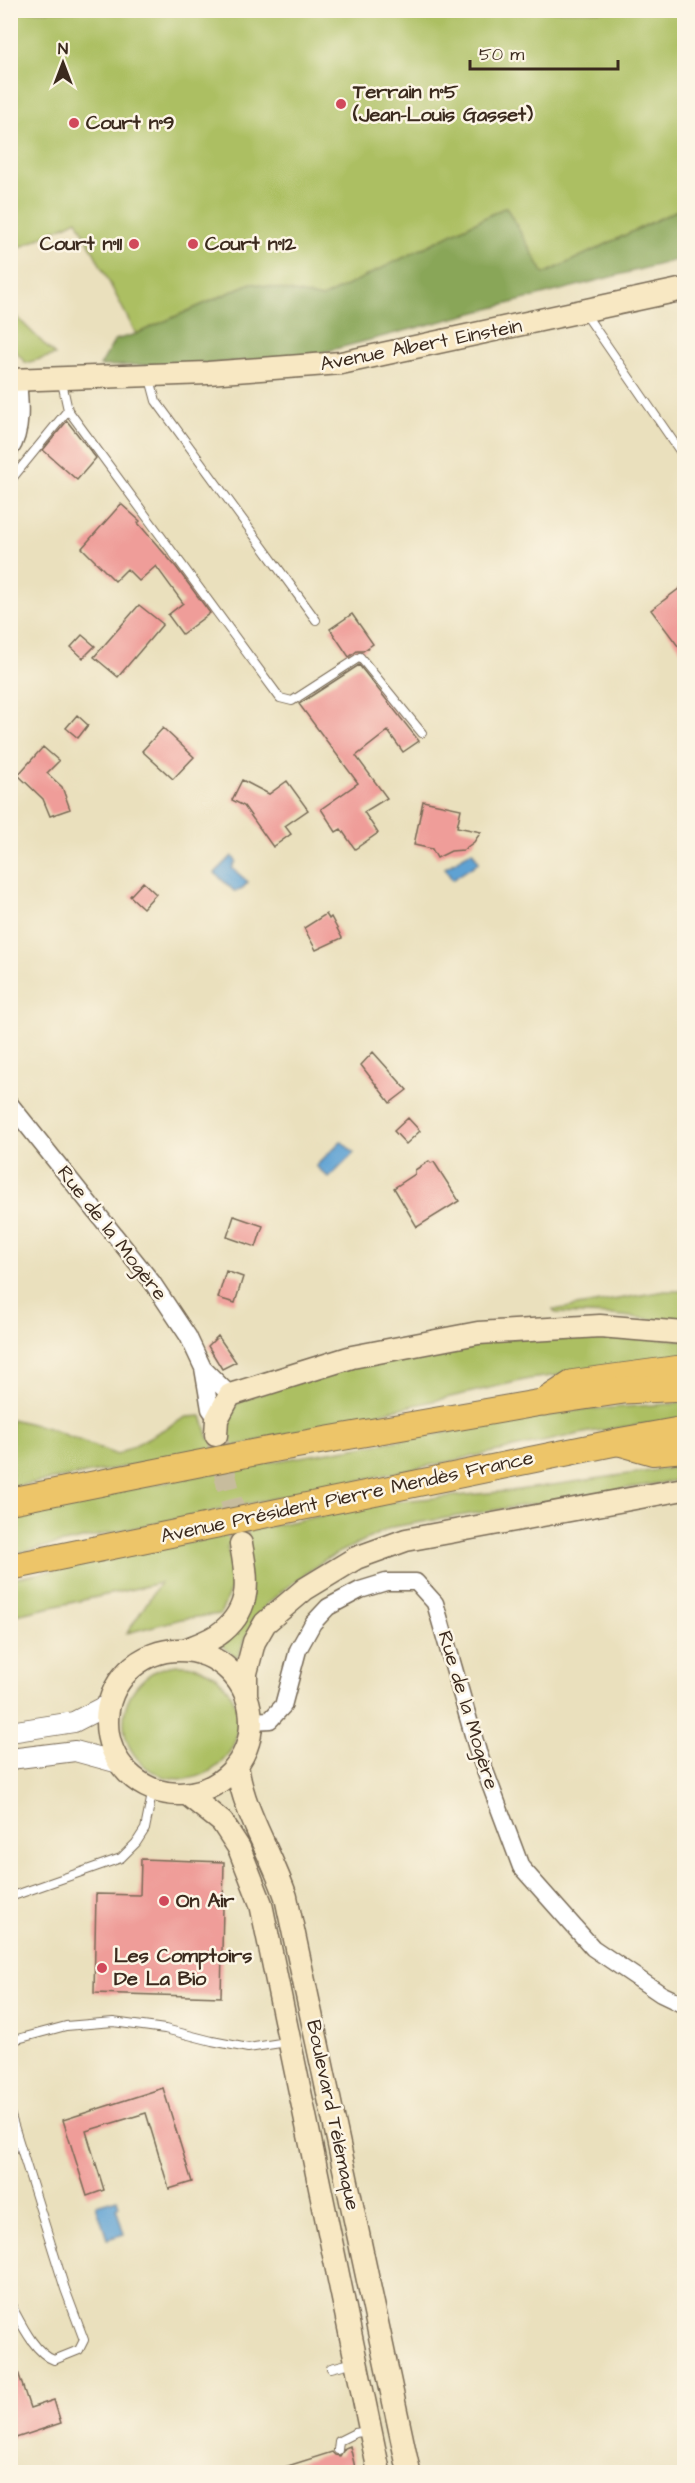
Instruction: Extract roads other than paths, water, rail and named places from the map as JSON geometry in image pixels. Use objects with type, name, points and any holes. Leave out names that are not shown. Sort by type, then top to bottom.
[{"type":"highway","points":[[544,1402],[624,1390],[684,1387]]},
{"type":"highway","name":"Avenue Président Pierre Mendès France","points":[[618,1442],[684,1430]]},
{"type":"main road","name":"Avenue Albert Einstein","points":[[14,380],[149,375],[341,363],[684,289]]},
{"type":"main road","points":[[216,1427],[230,1395],[352,1357],[478,1333],[600,1326],[684,1333]]},
{"type":"main road","points":[[10,1501],[262,1451],[544,1402],[573,1383],[684,1368]]},
{"type":"main road","points":[[618,1442],[653,1452],[684,1449]]},
{"type":"main road","name":"Avenue Président Pierre Mendès France","points":[[10,1567],[618,1442]]},
{"type":"main road","points":[[246,1694],[228,1668],[200,1653],[185,1650],[152,1655],[137,1663],[115,1688],[109,1704],[107,1724],[110,1744],[119,1763],[128,1774],[153,1789],[187,1794],[206,1789],[224,1779],[237,1765],[250,1736],[251,1721],[246,1694],[246,1673],[254,1642],[266,1623],[305,1589],[356,1558],[406,1540],[684,1489]]},
{"type":"main road","points":[[185,1650],[222,1632],[236,1617],[245,1599],[247,1580],[241,1544]]},
{"type":"main road","name":"Boulevard Télémaque","points":[[237,1765],[243,1795],[279,1876],[293,1925],[409,2472]]},
{"type":"main road","name":"Boulevard Télémaque","points":[[187,1794],[222,1822],[239,1848],[254,1881],[263,1913],[379,2472]]},
{"type":"street","points":[[10,450],[16,440],[18,428],[14,380]]},
{"type":"street","name":"Rue de la Mogère","points":[[10,1104],[152,1282],[188,1336],[203,1368]]},
{"type":"street","points":[[203,1368],[230,1395]]},
{"type":"street","points":[[203,1368],[210,1409],[216,1427]]},
{"type":"street","name":"Rue de la Mogère","points":[[251,1721],[270,1720],[283,1706],[298,1650],[313,1623],[328,1606],[360,1590],[386,1582],[416,1582],[435,1603],[478,1752],[521,1866],[594,1948],[661,1994],[684,2005]]},
{"type":"street","points":[[10,1732],[74,1722],[109,1704]]},
{"type":"street","points":[[10,1759],[75,1751],[119,1763]]},
{"type":"lane","points":[[584,312],[684,457]]},
{"type":"lane","points":[[149,375],[156,401],[316,620]]},
{"type":"lane","points":[[61,378],[68,410],[280,698],[292,701],[360,657],[422,733]]},
{"type":"lane","points":[[10,481],[68,410]]},
{"type":"lane","points":[[10,1897],[87,1872],[121,1858],[136,1843],[144,1829],[153,1789]]},
{"type":"lane","points":[[10,2041],[66,2026],[113,2022],[165,2029],[212,2042],[248,2048],[290,2041]]},
{"type":"lane","points":[[10,2114],[65,2289],[84,2340],[79,2350],[54,2360],[49,2358],[35,2343],[10,2303]]},
{"type":"lane","points":[[331,2368],[355,2361]]},
{"type":"lane","points":[[338,2450],[339,2441],[344,2437],[370,2431]]},
{"type":"water","points":[[472,851],[479,862],[452,880],[445,868]]},
{"type":"water","points":[[232,856],[236,861],[232,868],[248,882],[241,890],[234,891],[215,873]]},
{"type":"water","points":[[341,1141],[354,1153],[329,1178],[316,1166]]},
{"type":"water","points":[[117,2199],[119,2206],[116,2208],[124,2234],[107,2239],[96,2205]]},
{"type":"tunnel","points":[[216,1435],[240,1539]]},
{"type":"place","name":"Terrain n°5 (Jean-Louis Gasset)","points":[[341,104]]},
{"type":"place","name":"Court n°9","points":[[74,123]]},
{"type":"place","name":"Court n°11","points":[[134,244]]},
{"type":"place","name":"Court n°12","points":[[193,244]]},
{"type":"place","name":"On Air","points":[[164,1901]]},
{"type":"place","name":"Les Comptoirs De La Bio","points":[[102,1968]]}]
